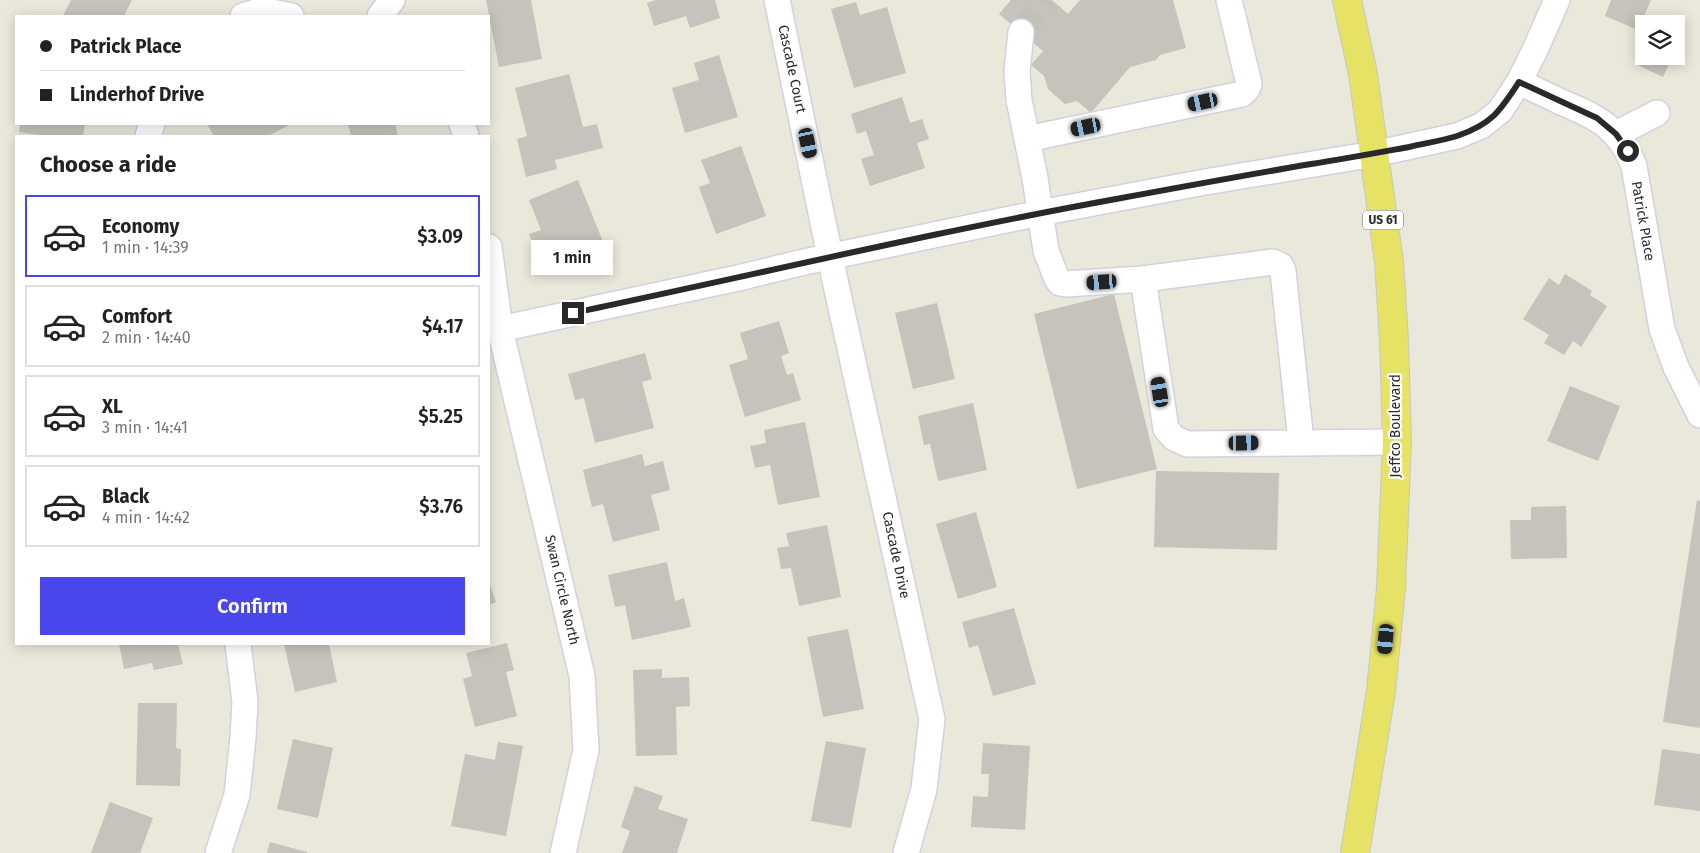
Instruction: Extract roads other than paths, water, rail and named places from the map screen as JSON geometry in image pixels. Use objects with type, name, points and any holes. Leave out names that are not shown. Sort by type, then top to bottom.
[{"type":"main road","name":"Jeffco Boulevard","points":[[1347,0],[1362,74],[1388,262],[1394,339],[1397,442],[1391,588],[1381,691],[1355,853]]},
{"type":"street","points":[[381,15],[392,0]]},
{"type":"street","name":"Cascade Court","points":[[777,0],[831,256]]},
{"type":"street","points":[[1027,140],[1242,94],[1249,84],[1229,0]]},
{"type":"street","points":[[500,329],[831,256],[1040,213],[1205,182],[1374,154],[1457,136],[1481,126],[1500,111],[1519,82],[1557,0]]},
{"type":"street","points":[[246,15],[262,10],[286,15]]},
{"type":"street","points":[[1021,32],[1017,72],[1019,100],[1046,251],[1056,279],[1060,283],[1066,284],[1143,279],[1273,262],[1281,266],[1300,442]]},
{"type":"street","name":"Patrick Place","points":[[1519,82],[1597,118],[1616,134],[1628,151],[1634,166],[1662,329],[1676,367],[1700,415]]},
{"type":"street","points":[[1616,134],[1656,113]]},
{"type":"street","name":"Swan Circle North","points":[[490,254],[500,329],[582,676],[586,750],[562,853]]},
{"type":"street","name":"Cascade Drive","points":[[831,256],[932,719],[924,789],[906,853]]},
{"type":"street","points":[[1143,279],[1166,429],[1174,438],[1187,444],[1397,442]]},
{"type":"street","points":[[218,853],[237,795],[243,737],[245,702],[238,645]]},
{"type":"tunnel","points":[[1021,32],[1046,0]]}]
